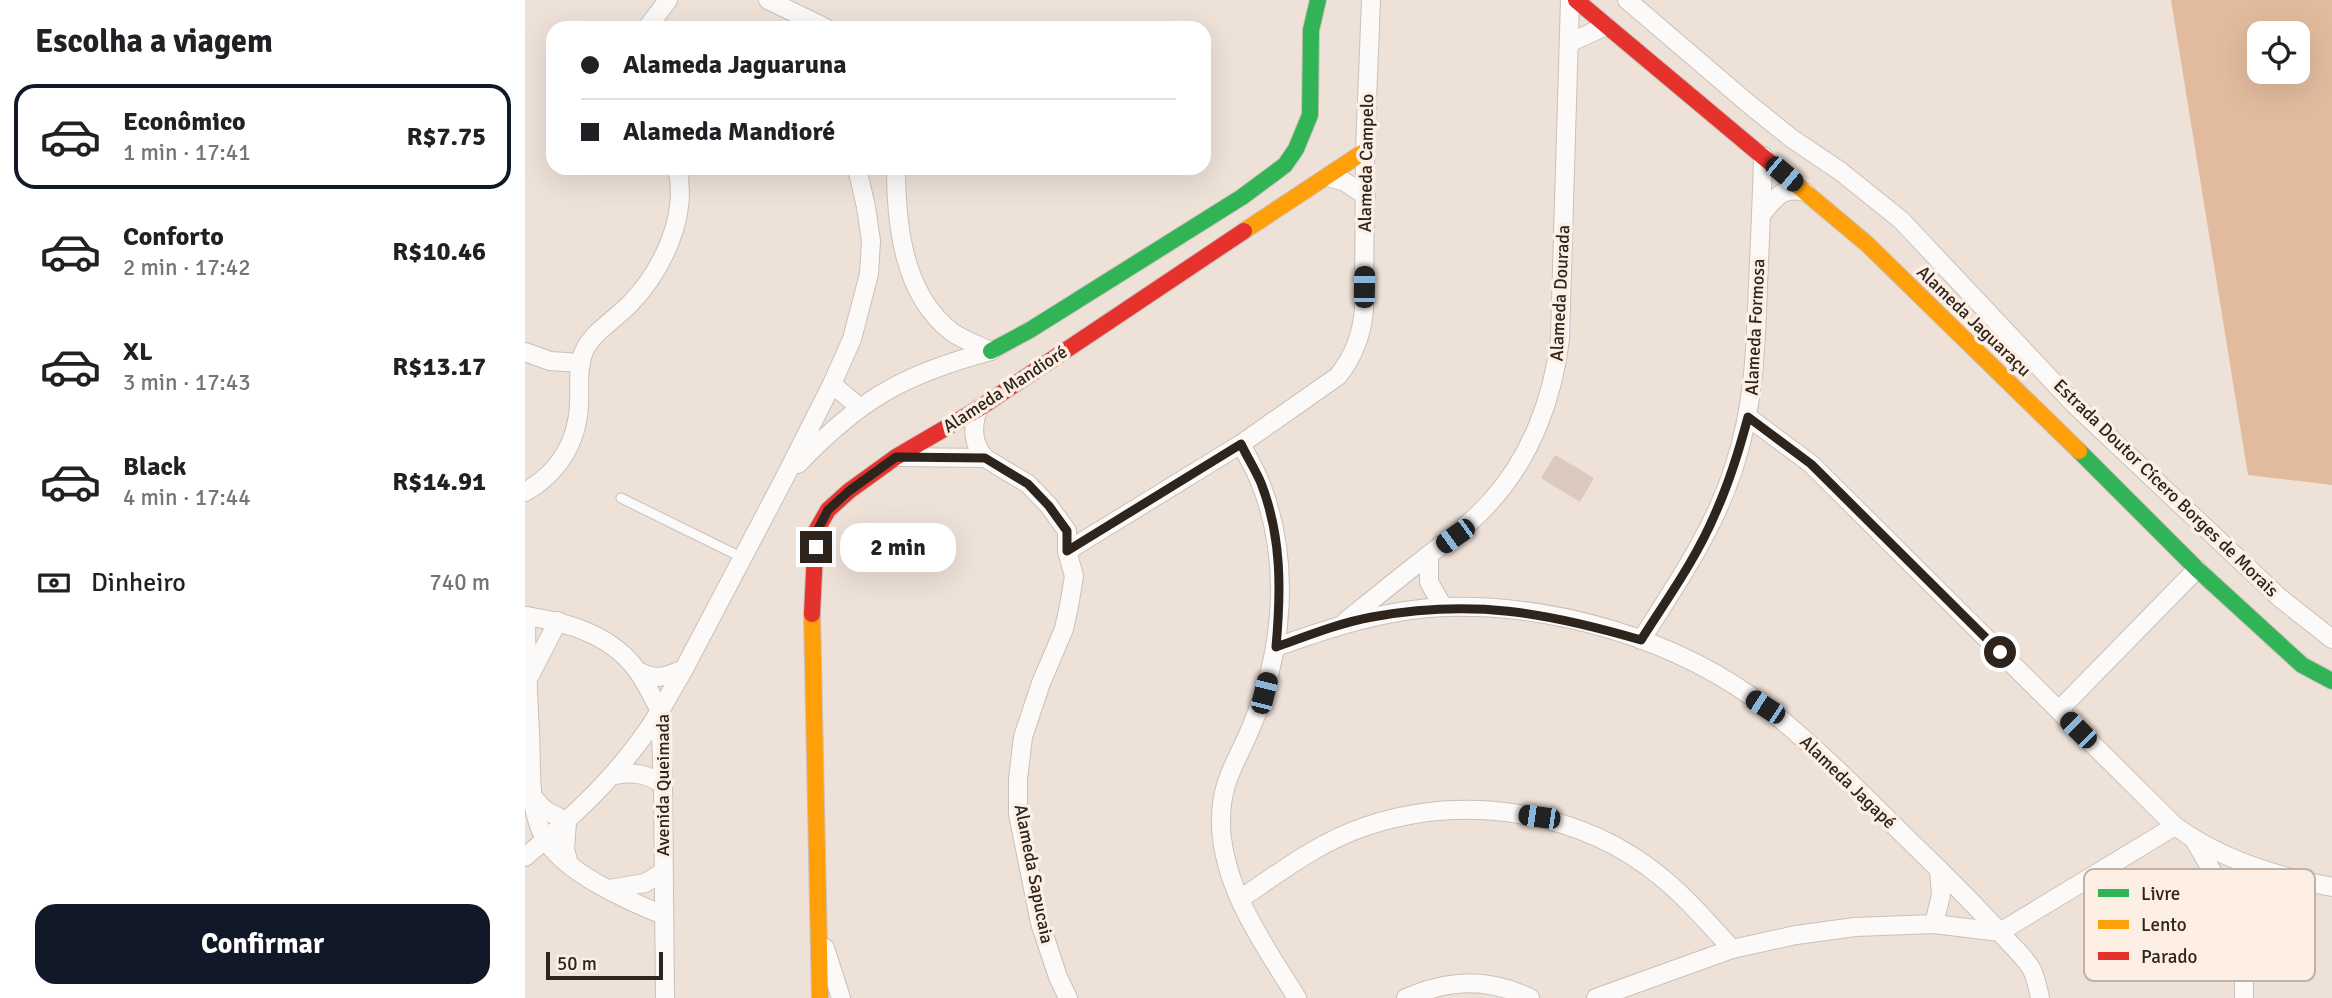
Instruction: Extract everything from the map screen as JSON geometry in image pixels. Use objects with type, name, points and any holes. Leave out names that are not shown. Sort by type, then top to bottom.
[{"type":"street","points":[[652,21],[668,0]]},
{"type":"street","points":[[768,0],[812,21]]},
{"type":"street","points":[[896,175],[901,237],[913,282],[938,320],[951,331],[991,351],[1030,330],[1231,204],[1285,165],[1296,149],[1310,115],[1311,30],[1318,0]]},
{"type":"street","name":"Alameda Campelo","points":[[1067,551],[1241,444],[1338,376],[1349,362],[1363,326],[1365,150],[1371,0]]},
{"type":"street","name":"Alameda Dourada","points":[[1341,625],[1455,536],[1492,501],[1517,467],[1535,433],[1556,369],[1560,339],[1570,0]]},
{"type":"street","name":"Alameda Jaguaraçu","points":[[1576,0],[1867,244],[2197,569],[2302,665],[2332,681]]},
{"type":"street","name":"Estrada Doutor Cícero Borges de Morais","points":[[1627,0],[1791,138],[1840,171],[1901,220],[2075,405],[2280,598],[2332,639]]},
{"type":"street","points":[[1569,43],[1607,26]]},
{"type":"street","name":"Alameda Mandioré","points":[[820,998],[812,591],[817,531],[828,510],[896,457],[978,409],[1365,150]]},
{"type":"street","name":"Alameda Formosa","points":[[1641,640],[1692,560],[1715,516],[1734,468],[1748,417],[1756,365],[1763,156]]},
{"type":"street","points":[[525,492],[549,474],[569,448],[577,423],[581,363],[591,340],[643,289],[662,255],[677,219],[680,204],[678,175]]},
{"type":"street","name":"Avenida Queimada","points":[[665,998],[660,711],[743,558],[832,384],[859,317],[869,274],[871,241],[858,175]]},
{"type":"street","points":[[1328,177],[1345,182],[1366,196]]},
{"type":"street","points":[[1761,215],[1779,194],[1792,189],[1805,192]]},
{"type":"street","name":"Avenida Queimada","points":[[785,477],[822,439],[859,407],[909,378],[944,363],[991,351]]},
{"type":"street","points":[[525,352],[551,361],[581,363]]},
{"type":"street","points":[[832,384],[859,407]]},
{"type":"street","points":[[978,409],[973,424],[974,436],[978,450],[985,458]]},
{"type":"street","points":[[1748,417],[1811,464],[2175,826],[2194,840],[2261,869]]},
{"type":"street","points":[[1241,444],[1260,481],[1271,514],[1280,595],[1276,647],[1252,727],[1231,767],[1221,808],[1221,828],[1226,855],[1240,899],[1255,931],[1297,998]]},
{"type":"street","points":[[896,457],[985,458]]},
{"type":"street","name":"Alameda Sapucaia","points":[[985,458],[1028,484],[1049,506],[1067,531],[1067,551],[1074,576],[1064,629],[1041,682],[1023,737],[1018,779],[1018,814],[1040,923],[1068,998]]},
{"type":"street","points":[[1429,555],[1429,582],[1443,607]]},
{"type":"street","points":[[2059,710],[2197,569]]},
{"type":"street","name":"Alameda Jagapé","points":[[1276,647],[1372,617],[1443,607],[1505,609],[1548,615],[1641,640],[1723,679],[1765,707],[1813,746],[2000,932],[2030,966],[2040,998]]},
{"type":"street","points":[[525,858],[546,840],[567,822],[614,775],[640,744],[660,711],[638,671],[619,652],[597,636],[558,621],[525,616],[533,797],[540,828],[546,840],[569,864],[610,889],[663,915]]},
{"type":"street","points":[[526,684],[558,621]]},
{"type":"street","points":[[638,671],[653,678],[684,669]]},
{"type":"street","points":[[614,775],[631,772],[644,774],[663,784]]},
{"type":"street","points":[[533,797],[545,810],[567,822]]},
{"type":"street","points":[[1240,899],[1328,844],[1363,827],[1406,815],[1450,809],[1492,810],[1539,817],[1565,825],[1624,851],[1659,875],[1686,899],[1733,948]]},
{"type":"street","points":[[567,822],[565,849],[569,864]]},
{"type":"street","points":[[2104,869],[2175,826]]},
{"type":"street","points":[[2194,840],[2211,869]]},
{"type":"street","points":[[1934,925],[1941,895],[1939,869]]},
{"type":"street","points":[[610,889],[645,883],[663,872]]},
{"type":"street","points":[[1596,998],[1733,948],[1796,935],[1855,926],[1934,925],[2000,932],[2084,881]]},
{"type":"street","name":"Alameda Mandioré","points":[[819,930],[841,998]]},
{"type":"street","points":[[1406,998],[1426,989],[1456,982],[1493,985],[1531,998]]},
{"type":"lane","points":[[621,498],[743,558]]},
{"type":"shaded area","points":[[2171,0],[2332,0],[2332,485],[2248,475]]},
{"type":"building","points":[[1555,455],[1594,478],[1580,502],[1541,478]]},
{"type":"traffic: fast","points":[[991,351],[1030,330],[1242,197],[1285,165],[1296,149],[1310,115],[1311,30],[1318,0]]},
{"type":"traffic: fast","points":[[2079,451],[2197,569],[2302,665],[2332,681]]},
{"type":"traffic: slow","points":[[1244,231],[1365,151]]},
{"type":"traffic: slow","points":[[1786,176],[1867,244],[2079,451]]},
{"type":"traffic: slow","points":[[812,614],[820,998]]},
{"type":"traffic: jam","points":[[1576,0],[1786,176]]},
{"type":"traffic: jam","points":[[812,614],[816,531],[828,510],[849,491],[896,457],[978,409],[1244,231]]},
{"type":"route","points":[[816,547],[817,531],[828,510],[896,457],[985,458],[1028,484],[1049,506],[1067,531],[1067,551],[1241,444],[1260,481],[1271,514],[1280,595],[1276,647],[1331,627],[1372,617],[1443,607],[1505,609],[1548,615],[1641,640],[1692,560],[1715,516],[1734,468],[1748,417],[1811,464],[2000,652]]}]
